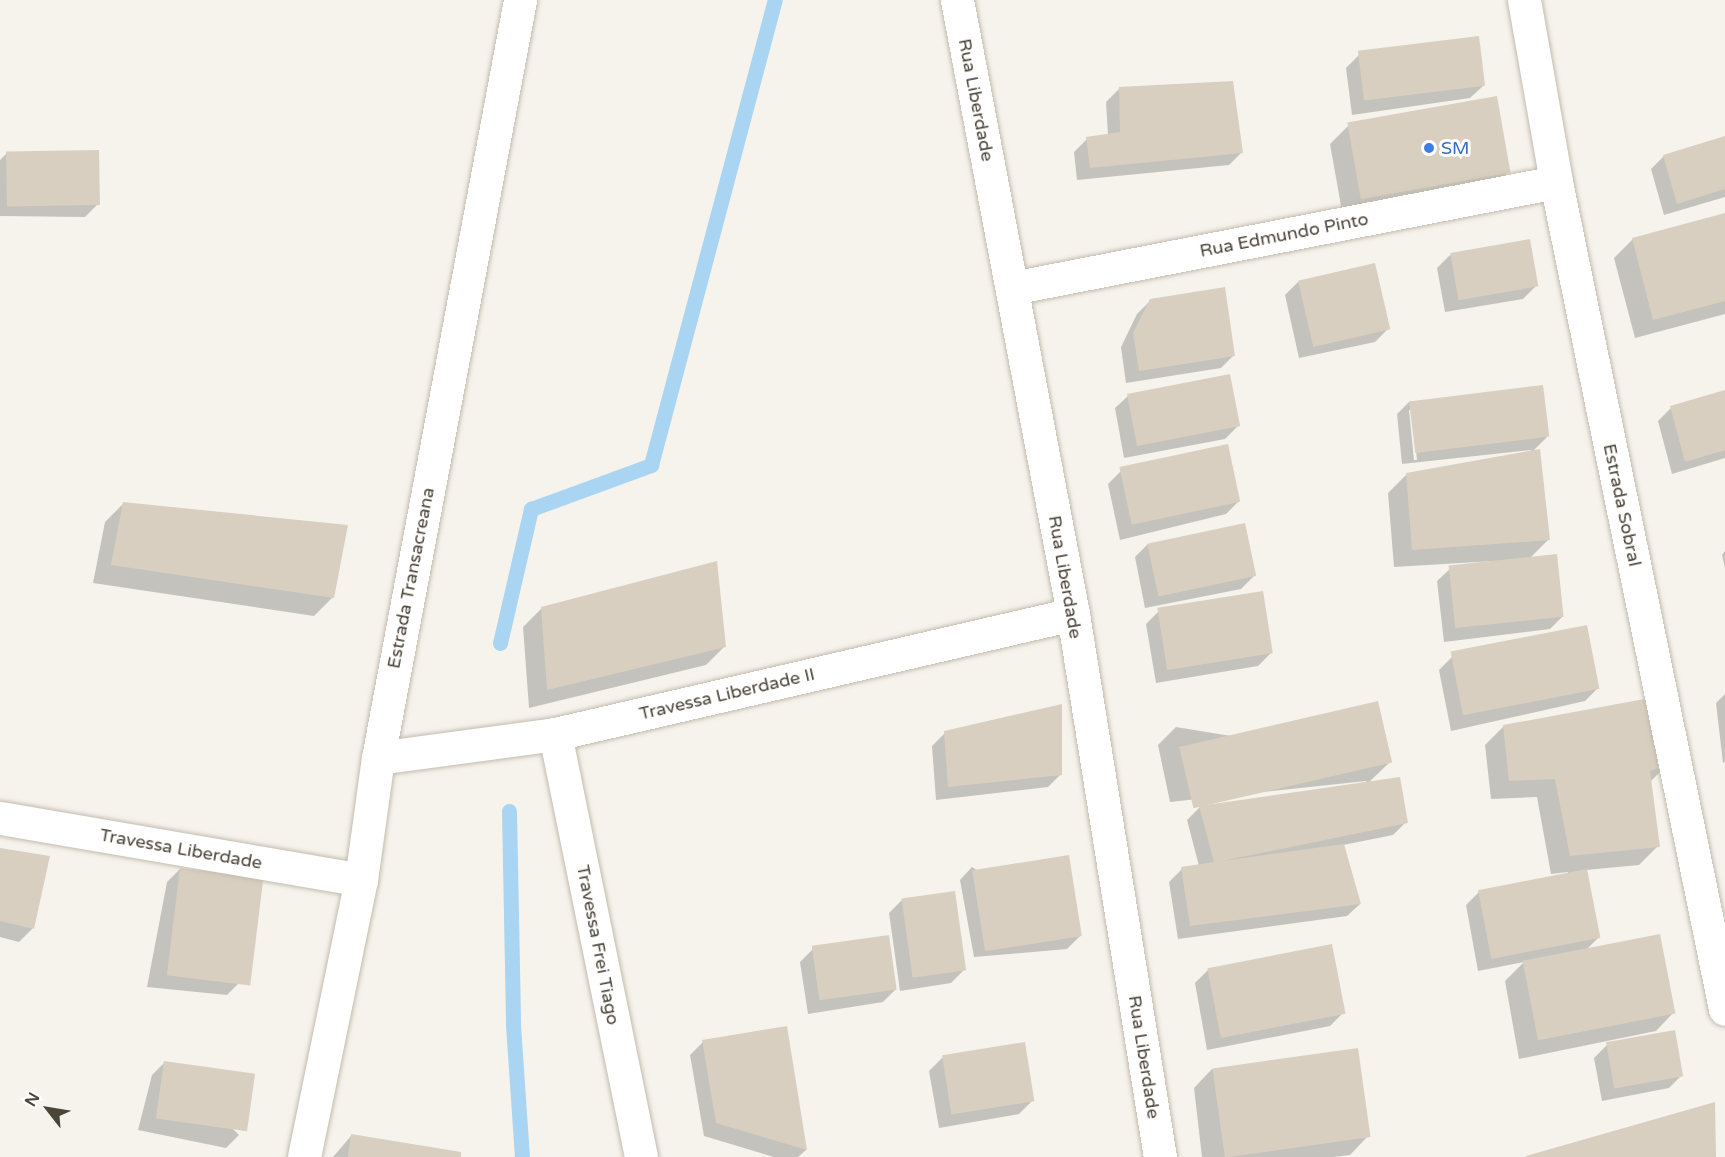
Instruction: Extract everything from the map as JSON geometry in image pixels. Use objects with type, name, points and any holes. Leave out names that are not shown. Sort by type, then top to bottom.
[{"type":"street","name":"Estrada Transacreana","points":[[304,1157],[361,880],[378,758],[520,0]]},
{"type":"street","name":"Rua Liberdade","points":[[957,0],[1073,614],[1160,1157]]},
{"type":"street","name":"Estrada Sobral","points":[[1524,0],[1556,182],[1725,1009]]},
{"type":"street","name":"Rua Edmundo Pinto","points":[[1012,288],[1556,182]]},
{"type":"street","name":"Travessa Liberdade II","points":[[378,758],[555,734],[1073,614]]},
{"type":"street","name":"Travessa Frei Tiago","points":[[555,734],[641,1157]]},
{"type":"street","name":"Travessa Liberdade","points":[[0,818],[361,880]]},
{"type":"building","points":[[1479,36],[1485,86],[1364,100],[1358,51]]},
{"type":"building","points":[[1233,81],[1243,153],[1090,168],[1086,137],[1120,132],[1119,87]]},
{"type":"building","name":"SM","points":[[1497,96],[1511,173],[1361,199],[1347,122]]},
{"type":"building","points":[[1725,136],[1725,189],[1677,204],[1663,155]]},
{"type":"building","points":[[99,150],[100,205],[7,207],[6,152]]},
{"type":"building","points":[[1725,213],[1725,301],[1653,320],[1632,238]]},
{"type":"building","points":[[1530,239],[1538,286],[1459,300],[1450,253]]},
{"type":"building","points":[[1375,263],[1390,329],[1313,347],[1298,281]]},
{"type":"building","points":[[1225,287],[1235,356],[1139,371],[1133,333],[1150,299]]},
{"type":"building","points":[[1230,374],[1240,426],[1137,446],[1127,394]]},
{"type":"building","points":[[1543,385],[1549,437],[1415,453],[1409,401]]},
{"type":"building","points":[[1725,390],[1725,450],[1685,462],[1670,406]]},
{"type":"building","points":[[1228,444],[1240,502],[1132,525],[1119,467]]},
{"type":"building","points":[[1540,449],[1550,540],[1412,550],[1406,473]]},
{"type":"building","points":[[123,502],[348,525],[334,598],[111,565]]},
{"type":"building","points":[[1245,523],[1256,576],[1158,597],[1147,544]]},
{"type":"building","points":[[1557,554],[1564,617],[1455,628],[1449,565]]},
{"type":"building","points":[[717,561],[726,647],[547,690],[541,607]]},
{"type":"building","points":[[1263,591],[1273,653],[1167,670],[1157,608]]},
{"type":"building","points":[[1587,625],[1599,689],[1463,715],[1451,652]]},
{"type":"building","points":[[1655,697],[1669,764],[1650,771],[1660,847],[1570,856],[1555,779],[1509,781],[1503,725]]},
{"type":"building","points":[[1378,701],[1392,762],[1193,808],[1179,747]]},
{"type":"building","points":[[1062,704],[1062,775],[948,787],[944,731]]},
{"type":"building","points":[[1400,777],[1408,823],[1222,861],[1344,844],[1361,904],[1190,926],[1181,867],[1214,862],[1199,806]]},
{"type":"building","points":[[0,848],[50,856],[34,929],[0,921]]},
{"type":"building","points":[[1069,855],[1082,936],[985,951],[972,870]]},
{"type":"building","points":[[180,868],[263,878],[250,985],[167,975]]},
{"type":"building","points":[[1587,869],[1600,938],[1491,959],[1478,890]]},
{"type":"building","points":[[955,891],[966,970],[913,978],[902,899]]},
{"type":"building","points":[[1660,934],[1675,1014],[1538,1040],[1523,961]]},
{"type":"building","points":[[889,935],[897,989],[819,1000],[812,946]]},
{"type":"building","points":[[1332,944],[1346,1014],[1221,1038],[1207,968]]},
{"type":"building","points":[[787,1026],[807,1150],[716,1123],[702,1040]]},
{"type":"building","points":[[1675,1030],[1683,1076],[1614,1088],[1606,1042]]},
{"type":"building","points":[[1025,1042],[1034,1101],[951,1114],[942,1055]]},
{"type":"building","points":[[1358,1048],[1371,1137],[1225,1157],[1212,1068]]},
{"type":"building","points":[[164,1061],[255,1074],[247,1131],[156,1118]]},
{"type":"building","points":[[1715,1102],[1716,1157],[1526,1157],[1526,1156]]},
{"type":"building","points":[[351,1134],[461,1152],[461,1157],[348,1157]]},
{"type":"waterway","points":[[500,643],[531,509],[651,465],[775,0]]},
{"type":"waterway","points":[[509,811],[513,1025],[522,1157]]},
{"type":"place","name":"SM","points":[[1429,148]]}]
